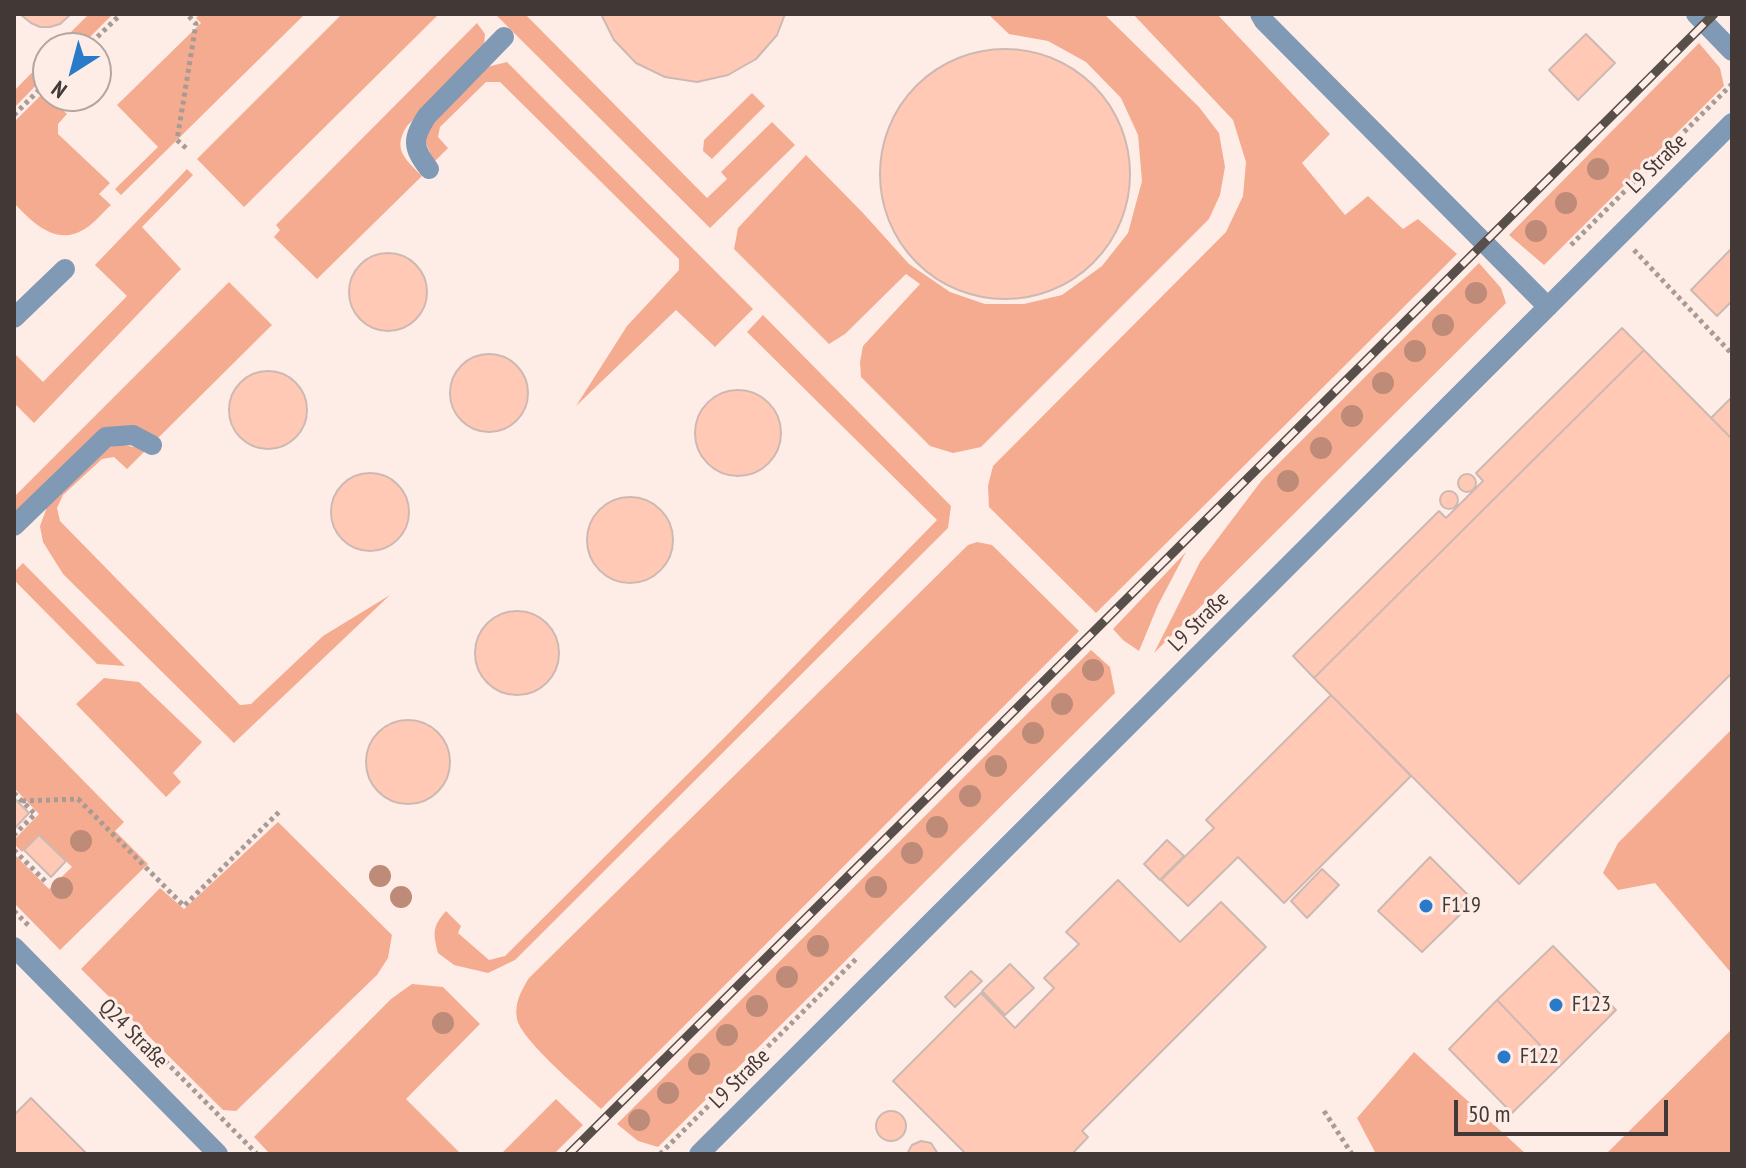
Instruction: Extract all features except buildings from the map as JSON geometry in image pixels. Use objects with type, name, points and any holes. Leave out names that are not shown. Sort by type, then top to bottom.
[{"type":"lane","points":[[1260,14],[1548,307]]},
{"type":"lane","points":[[1696,14],[1732,51]]},
{"type":"lane","points":[[429,169],[419,157],[415,143],[418,130],[427,116],[504,37]]},
{"type":"lane","name":"L9 Straße","points":[[699,1154],[1732,123]]},
{"type":"lane","points":[[14,318],[65,269]]},
{"type":"lane","points":[[14,526],[106,437],[133,435],[152,445]]},
{"type":"lane","name":"Q24 Straße","points":[[14,947],[218,1154]]},
{"type":"path","points":[[102,32],[121,14]]},
{"type":"path","points":[[186,148],[177,140],[196,24],[189,17]]},
{"type":"path","points":[[14,115],[32,97]]},
{"type":"path","points":[[1602,215],[1732,354]]},
{"type":"path","points":[[14,793],[35,814],[14,835]]},
{"type":"path","points":[[22,801],[78,799],[184,906],[281,810]]},
{"type":"path","points":[[14,850],[45,881]]},
{"type":"path","points":[[1324,1111],[1352,1154]]},
{"type":"shaded area","points":[[89,14],[113,14],[95,32],[71,32]]},
{"type":"shaded area","points":[[200,14],[305,14],[121,195],[115,189],[158,147],[117,105],[201,23],[196,18]]},
{"type":"shaded area","points":[[342,14],[439,14],[244,207],[197,159]]},
{"type":"shaded area","points":[[495,14],[525,14],[707,198],[727,179],[721,172],[772,122],[795,145],[710,228]]},
{"type":"shaded area","points":[[988,14],[1104,14],[1199,107],[1219,133],[1225,167],[1220,195],[1209,219],[981,447],[953,453],[930,446],[861,377],[863,346],[920,284],[906,274],[845,334],[829,344],[734,249],[738,228],[806,155],[909,264],[950,292],[985,304],[1024,304],[1062,295],[1102,266],[1128,233],[1142,181],[1138,135],[1121,98],[1086,62],[1048,41],[1009,34]]},
{"type":"shaded area","points":[[1133,14],[1217,14],[1330,134],[1302,163],[1345,215],[1368,196],[1403,229],[1418,219],[1457,254],[1096,613],[989,507],[988,486],[993,466],[1226,232],[1243,196],[1246,162],[1233,120]]},
{"type":"shaded area","points":[[477,23],[485,34],[484,46],[407,126],[403,134],[402,153],[422,176],[317,279],[274,237],[280,230],[276,225]]},
{"type":"shaded area","points":[[1699,43],[1720,68],[1724,86],[1544,265],[1509,235]]},
{"type":"shaded area","points":[[507,62],[753,309],[715,347],[676,310],[576,406],[627,326],[679,270],[679,259],[500,82],[486,82],[440,127],[438,137],[448,148],[434,162],[425,141],[428,126],[483,68]]},
{"type":"shaded area","points":[[32,72],[32,89],[14,108],[14,91]]},
{"type":"shaded area","points":[[752,93],[765,106],[712,159],[703,151],[704,140]]},
{"type":"shaded area","points":[[32,104],[32,112],[67,114],[58,124],[58,134],[110,183],[99,194],[111,205],[89,226],[71,235],[52,233],[14,203],[14,122]]},
{"type":"shaded area","points":[[187,169],[193,175],[142,227],[181,269],[34,423],[14,403],[14,353],[43,382],[127,296],[95,265]]},
{"type":"shaded area","points":[[1479,263],[1501,288],[1506,303],[1154,653],[1200,562],[1262,480]]},
{"type":"shaded area","points":[[229,282],[272,325],[158,438],[131,427],[101,431],[14,515],[14,497]]},
{"type":"shaded area","points":[[763,315],[951,506],[948,528],[515,960],[488,973],[454,965],[438,953],[435,940],[436,926],[446,911],[461,926],[458,933],[489,960],[505,956],[937,520],[747,332]]},
{"type":"shaded area","points":[[119,444],[145,451],[127,469],[114,457],[102,459],[63,495],[57,508],[60,521],[240,705],[251,704],[323,636],[390,595],[234,743],[63,574],[43,542],[40,526],[50,499],[101,450]]},
{"type":"shaded area","points":[[977,542],[992,545],[1079,631],[601,1109],[529,1040],[521,1028],[516,1008],[529,978],[968,545]]},
{"type":"shaded area","points":[[1186,552],[1158,605],[1139,651],[1113,629]]},
{"type":"shaded area","points":[[23,563],[125,666],[97,664],[14,583],[14,572]]},
{"type":"shaded area","points":[[1091,650],[1110,667],[1115,693],[658,1147],[638,1141],[617,1124]]},
{"type":"shaded area","points":[[104,678],[139,682],[202,742],[173,773],[181,782],[166,797],[76,704]]},
{"type":"shaded area","points":[[14,710],[124,822],[115,831],[148,864],[60,950],[14,903],[14,854],[49,889],[72,867],[39,835],[22,852],[14,844],[14,840],[39,814],[14,788]]},
{"type":"shaded area","points":[[1732,729],[1732,974],[1655,883],[1618,890],[1603,873],[1618,843]]},
{"type":"shaded area","points":[[278,822],[392,935],[388,958],[377,975],[236,1111],[223,1110],[81,969],[160,888],[184,909]]},
{"type":"shaded area","points":[[412,984],[443,987],[480,1024],[406,1099],[461,1154],[270,1154],[254,1137],[391,999]]},
{"type":"shaded area","points":[[1732,1029],[1732,1154],[1606,1154]]},
{"type":"shaded area","points":[[1414,1052],[1526,1154],[1376,1154],[1357,1118]]},
{"type":"shaded area","points":[[556,1099],[583,1125],[554,1154],[501,1154]]},
{"type":"railway","points":[[569,1154],[1714,14]]},
{"type":"place","name":"F119","points":[[1426,906]]},
{"type":"place","name":"F123","points":[[1556,1005]]},
{"type":"place","name":"F122","points":[[1504,1057]]}]
